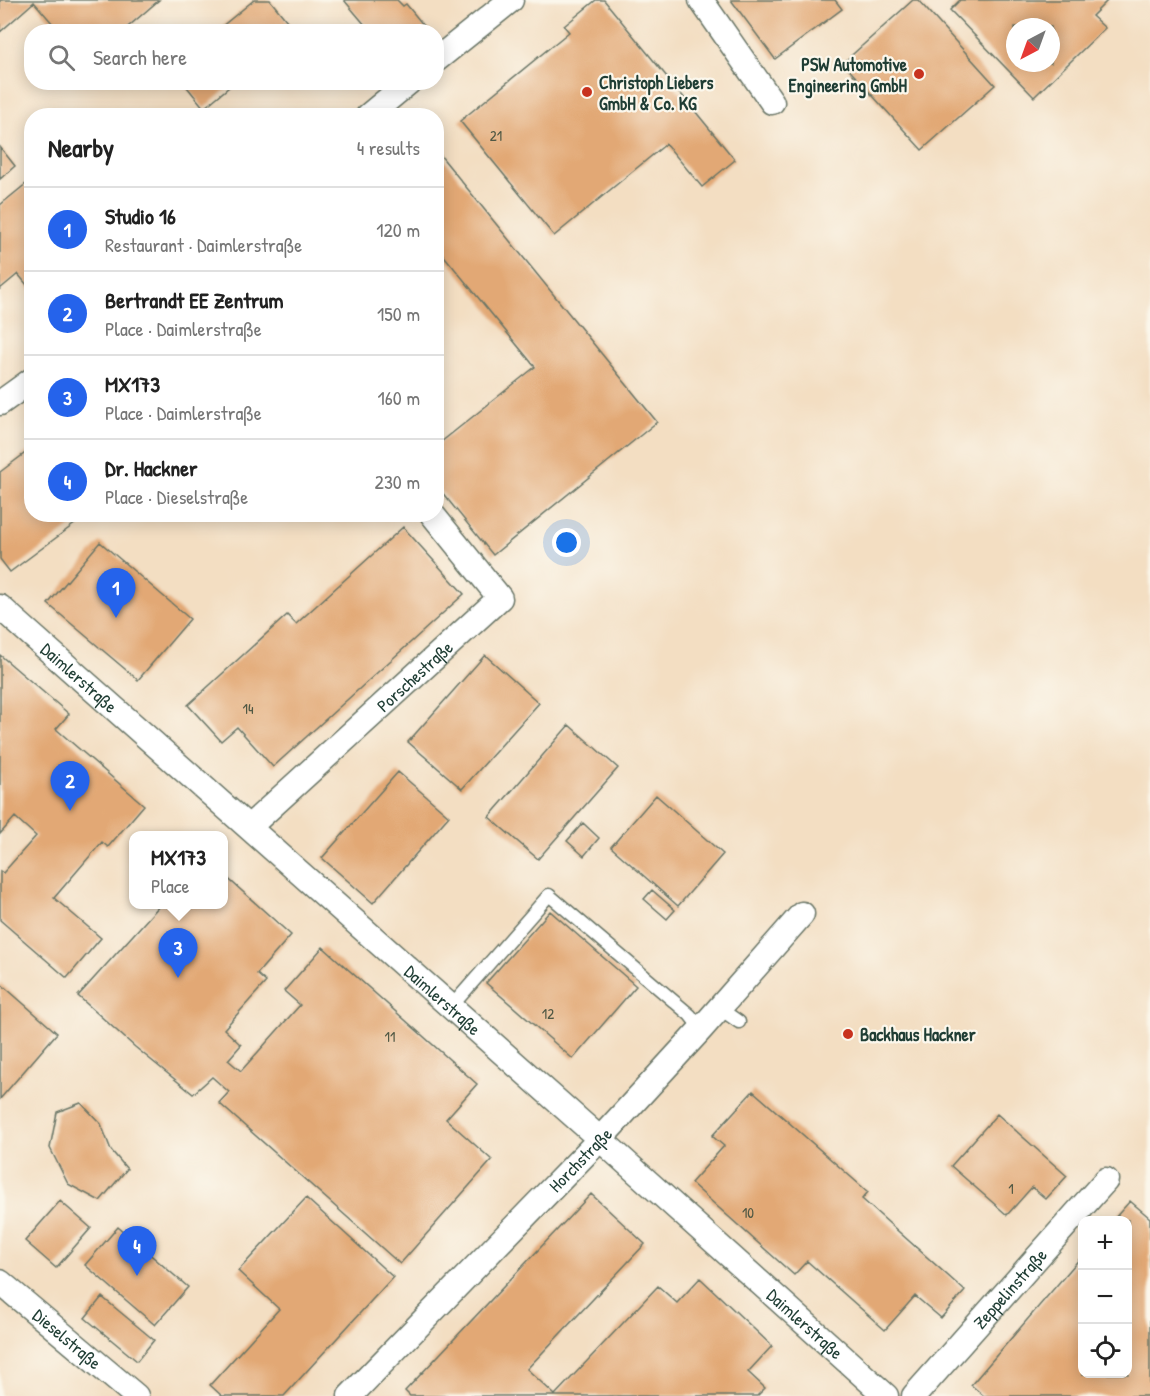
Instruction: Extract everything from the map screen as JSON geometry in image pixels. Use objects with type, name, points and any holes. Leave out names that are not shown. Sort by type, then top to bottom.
[{"type":"street","points":[[444,54],[511,0]]},
{"type":"street","points":[[701,0],[772,102]]},
{"type":"street","points":[[378,108],[399,90]]},
{"type":"street","points":[[0,403],[24,386]]},
{"type":"street","name":"Porschestraße","points":[[249,827],[500,598],[438,522]]},
{"type":"street","name":"Daimlerstraße","points":[[0,607],[886,1396]]},
{"type":"street","name":"Horchstraße","points":[[350,1396],[600,1139],[802,914]]},
{"type":"street","name":"Zeppelinstraße","points":[[914,1396],[1106,1180]]},
{"type":"street","name":"Dieselstraße","points":[[0,1282],[136,1396]]},
{"type":"lane","points":[[450,1008],[549,895],[690,1015],[701,1029]]},
{"type":"lane","points":[[719,1008],[739,1022]]},
{"type":"building","points":[[0,0],[159,0],[131,24],[53,24],[34,2],[0,32]]},
{"type":"building","points":[[254,0],[270,0],[290,24],[225,24]]},
{"type":"building","points":[[344,0],[397,0],[403,6],[406,4],[422,24],[364,24]]},
{"type":"building","name":"Christoph Liebers GmbH & Co. KG","points":[[596,0],[604,0],[735,160],[702,187],[666,144],[554,236],[460,121],[569,32],[564,26]]},
{"type":"building","points":[[731,0],[835,0],[842,9],[775,59]]},
{"type":"building","name":"PSW Automotive Engineering GmbH","points":[[913,0],[918,0],[995,85],[922,150],[843,63]]},
{"type":"building","points":[[960,0],[1108,0],[1092,16],[1105,28],[1060,72],[1060,18],[1006,18],[1006,68],[950,10]]},
{"type":"building","points":[[1010,72],[1060,72],[1034,97]]},
{"type":"building","points":[[189,90],[225,90],[204,108]]},
{"type":"building","points":[[0,147],[15,166],[0,179]]},
{"type":"building","points":[[444,160],[657,422],[493,555],[444,495],[444,440],[535,367],[444,256]]},
{"type":"building","points":[[24,185],[24,281],[18,274],[0,289],[0,205]]},
{"type":"building","points":[[24,454],[24,522],[77,522],[10,572],[0,559],[0,472]]},
{"type":"building","points":[[403,527],[464,594],[273,767],[237,727],[221,741],[188,705],[287,615],[296,624]]},
{"type":"building","points":[[100,542],[190,619],[138,680],[48,604]]},
{"type":"building","points":[[0,655],[69,714],[56,729],[144,805],[108,847],[102,842],[54,898],[101,938],[67,978],[0,920],[0,871],[3,873],[36,836],[15,817],[0,834]]},
{"type":"building","points":[[485,655],[539,703],[462,789],[408,742]]},
{"type":"building","points":[[569,725],[618,768],[538,859],[489,817]]},
{"type":"building","points":[[398,772],[449,816],[373,903],[322,858]]},
{"type":"building","points":[[656,795],[723,854],[678,906],[611,847]]},
{"type":"building","points":[[583,823],[599,838],[584,856],[567,841]]},
{"type":"building","points":[[228,878],[291,935],[257,974],[266,982],[224,1029],[241,1045],[228,1060],[241,1071],[300,1005],[284,991],[323,947],[477,1084],[446,1119],[492,1160],[400,1264],[219,1103],[229,1092],[212,1077],[193,1094],[135,1047],[78,996],[156,909],[228,909]]},
{"type":"building","points":[[652,890],[675,910],[667,919],[644,899]]},
{"type":"building","points":[[550,911],[636,986],[573,1059],[486,983]]},
{"type":"building","points":[[0,983],[57,1033],[0,1099]]},
{"type":"building","points":[[753,1091],[868,1192],[862,1199],[965,1291],[941,1318],[915,1296],[885,1330],[807,1261],[794,1275],[691,1183],[724,1146],[712,1136]]},
{"type":"building","points":[[81,1103],[101,1124],[111,1150],[127,1169],[100,1201],[68,1184],[50,1148],[57,1112]]},
{"type":"building","points":[[997,1114],[1067,1176],[1046,1199],[1032,1187],[1007,1215],[951,1166]]},
{"type":"building","points":[[591,1194],[645,1244],[527,1369],[555,1395],[658,1286],[677,1303],[700,1278],[772,1346],[748,1372],[765,1388],[757,1396],[410,1396],[405,1391]]},
{"type":"building","points":[[306,1198],[393,1277],[284,1396],[222,1396],[210,1385],[279,1309],[238,1271]]},
{"type":"building","points":[[60,1201],[91,1228],[56,1268],[25,1241]]},
{"type":"building","points":[[1130,1201],[1150,1218],[1150,1396],[984,1396],[971,1385],[1078,1261],[1078,1378],[1132,1378],[1132,1216],[1117,1216]]},
{"type":"building","points":[[118,1227],[188,1287],[155,1325],[85,1265]]},
{"type":"building","points":[[102,1297],[154,1340],[137,1361],[85,1318]]},
{"type":"place","name":"PSW Automotive Engineering GmbH","points":[[919,74]]},
{"type":"place","name":"Christoph Liebers GmbH & Co. KG","points":[[587,92]]},
{"type":"place","name":"Studio 16","points":[[116,618]]},
{"type":"place","name":"Bertrandt EE Zentrum","points":[[70,811]]},
{"type":"place","name":"MX173","points":[[178,978]]},
{"type":"place","name":"Backhaus Hackner","points":[[848,1034]]},
{"type":"place","name":"Dr. Hackner","points":[[137,1276]]}]
